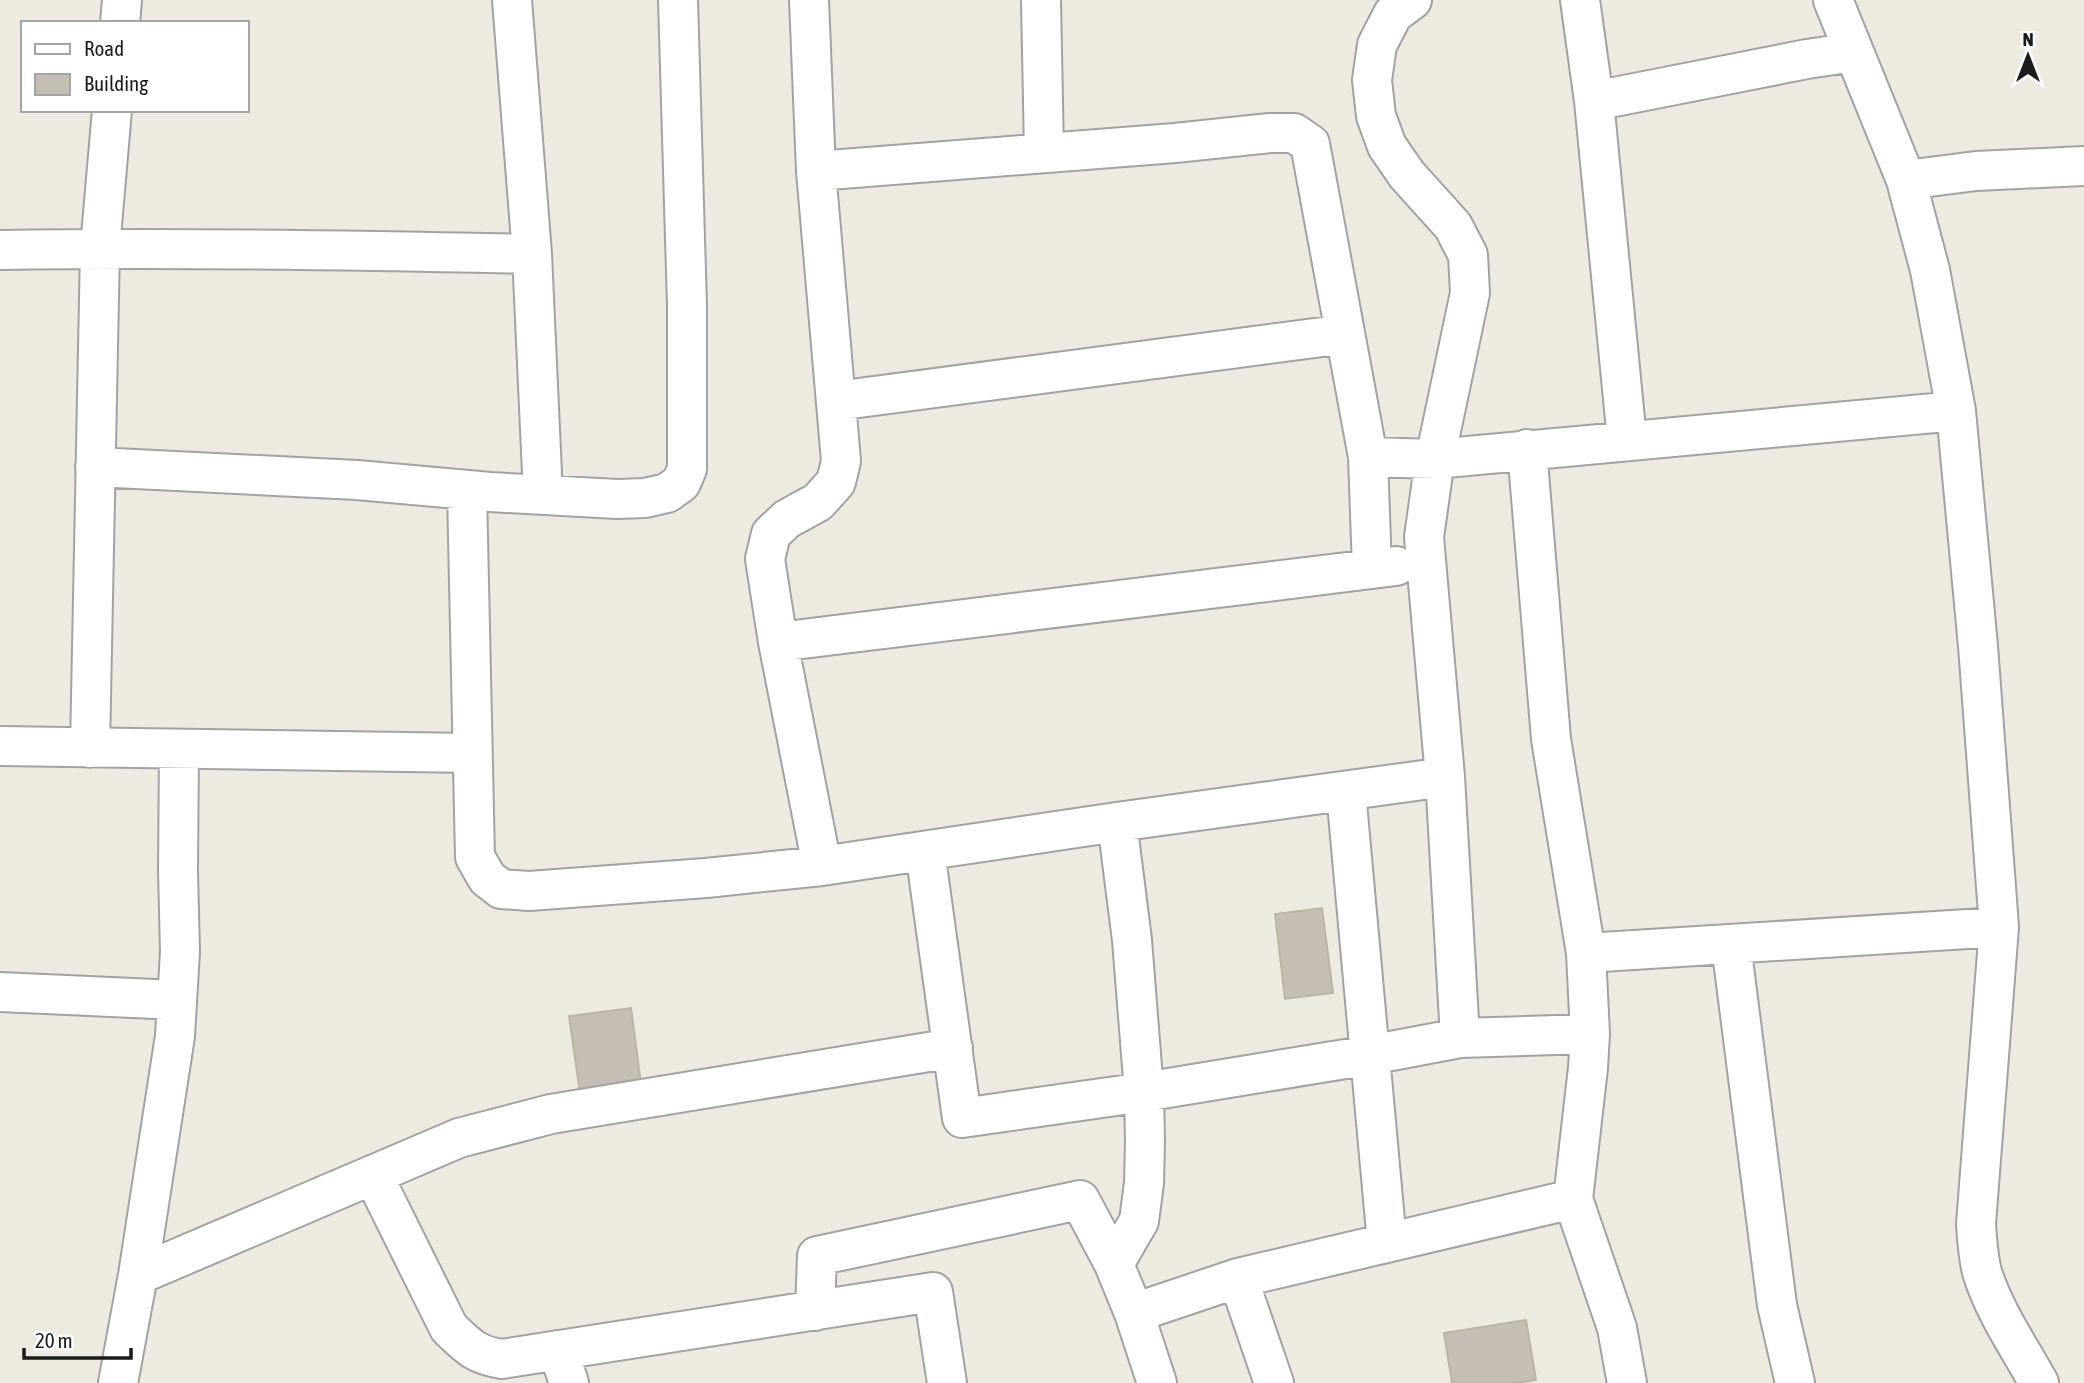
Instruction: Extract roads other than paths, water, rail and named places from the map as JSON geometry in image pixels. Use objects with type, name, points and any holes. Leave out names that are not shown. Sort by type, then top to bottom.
[{"type":"street","points":[[120,21],[121,0]]},
{"type":"street","points":[[512,0],[532,254],[543,495]]},
{"type":"street","points":[[95,467],[356,480],[467,491],[617,499],[667,494],[681,483],[687,469],[687,306],[678,0]]},
{"type":"street","points":[[809,0],[816,171],[841,461],[836,482],[818,502],[788,519],[771,534],[765,559],[778,642],[822,866]]},
{"type":"street","points":[[1041,0],[1044,152]]},
{"type":"street","points":[[1412,0],[1393,14],[1377,45],[1372,80],[1376,116],[1387,146],[1407,176],[1453,226],[1468,256],[1470,293],[1435,458],[1424,537],[1445,777],[1460,1038]]},
{"type":"street","points":[[1580,0],[1594,102],[1627,440]]},
{"type":"street","points":[[1833,0],[1906,180],[1930,270],[1956,411],[1978,646],[1999,927],[1976,1224],[1978,1250],[1990,1295],[2039,1383]]},
{"type":"street","points":[[1594,102],[1854,52]]},
{"type":"street","points":[[90,748],[100,248],[112,112]]},
{"type":"street","points":[[816,171],[1270,134],[1294,134],[1302,138],[1310,144],[1368,457],[1372,569]]},
{"type":"street","points":[[1906,180],[1976,171],[2084,166]]},
{"type":"street","points":[[0,250],[100,248],[532,254]]},
{"type":"street","points":[[836,401],[1345,334]]},
{"type":"street","points":[[1368,457],[1435,458],[1956,411]]},
{"type":"street","points":[[1527,449],[1551,739],[1586,953],[1590,1034],[1573,1199],[1616,1328],[1626,1383]]},
{"type":"street","points":[[467,491],[475,857],[487,878],[501,889],[528,891],[706,878],[822,866],[1117,821],[1445,777]]},
{"type":"street","points":[[778,642],[1426,563]]},
{"type":"street","points":[[0,746],[472,753]]},
{"type":"street","points":[[118,1383],[138,1275],[175,1036],[180,952],[179,749]]},
{"type":"street","points":[[1346,792],[1387,1242]]},
{"type":"street","points":[[1114,1264],[1139,1221],[1144,1183],[1144,1091],[1132,940],[1117,821]]},
{"type":"street","points":[[925,851],[962,1118],[1370,1055],[1460,1038],[1590,1034]]},
{"type":"street","points":[[1586,953],[1999,927]]},
{"type":"street","points":[[1731,944],[1777,1305],[1794,1383]]},
{"type":"street","points":[[0,992],[177,1000]]},
{"type":"street","points":[[138,1275],[459,1138],[551,1114],[953,1048]]},
{"type":"street","points":[[373,1175],[449,1328],[482,1356],[563,1367],[816,1311],[933,1292],[947,1383]]},
{"type":"street","points":[[1134,1313],[1238,1278],[1573,1199]]},
{"type":"street","points":[[816,1311],[817,1256],[1080,1200],[1114,1264],[1134,1313],[1157,1383]]},
{"type":"street","points":[[1238,1278],[1275,1383]]}]
